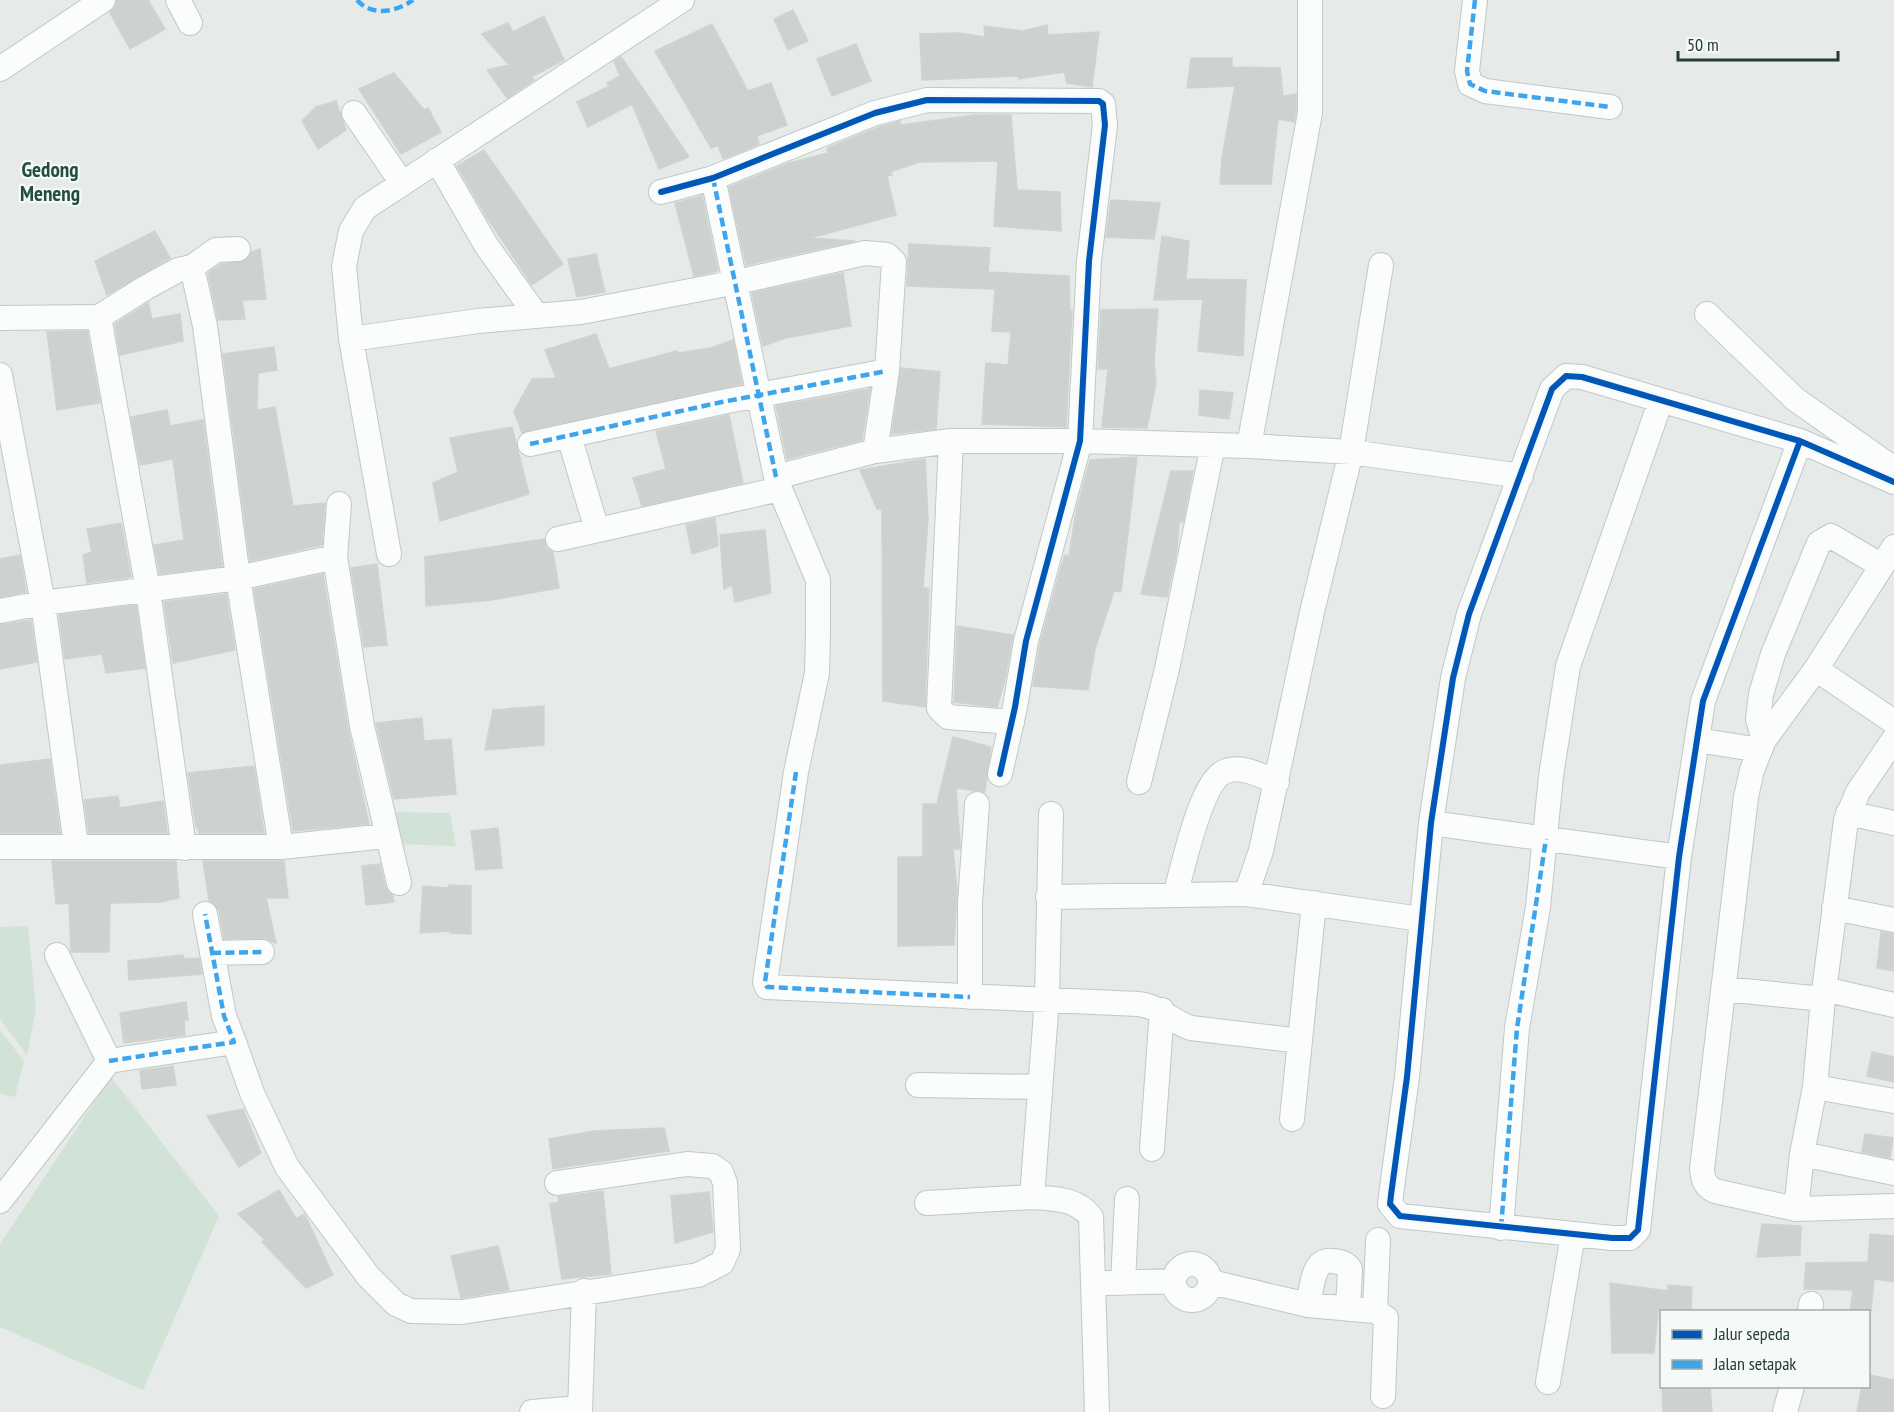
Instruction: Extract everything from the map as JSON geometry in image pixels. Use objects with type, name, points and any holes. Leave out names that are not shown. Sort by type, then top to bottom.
[{"type":"street","points":[[0,69],[103,0]]},
{"type":"street","points":[[178,0],[190,23]]},
{"type":"street","points":[[389,554],[351,339],[344,266],[351,231],[365,208],[682,0]]},
{"type":"street","points":[[1249,446],[1310,112],[1310,0]]},
{"type":"street","points":[[1475,0],[1467,71],[1470,84],[1485,91],[1610,107]]},
{"type":"street","points":[[661,192],[713,178],[875,113],[927,100],[1099,102],[1103,104],[1105,125],[1089,261],[1080,441],[1026,641],[1012,722],[1000,774]]},
{"type":"street","points":[[354,113],[402,183]]},
{"type":"street","points":[[437,160],[486,245],[536,315]]},
{"type":"street","points":[[713,178],[778,483],[818,580],[817,673],[796,772],[765,982],[767,987],[776,990],[806,988],[1144,1004],[1162,1010],[1181,1025],[1191,1028],[1300,1041]]},
{"type":"street","points":[[0,318],[99,317],[178,270],[192,267],[216,250],[238,249]]},
{"type":"street","points":[[351,339],[536,315],[581,312],[737,282],[865,254],[887,255],[894,262],[887,371],[875,451]]},
{"type":"street","points":[[1246,894],[1261,851],[1312,612],[1351,452],[1381,265]]},
{"type":"street","points":[[192,267],[205,326],[238,578],[281,848]]},
{"type":"street","points":[[1707,314],[1795,399],[1894,469]]},
{"type":"street","points":[[99,317],[148,590],[184,848]]},
{"type":"street","points":[[530,444],[759,394],[887,371]]},
{"type":"street","points":[[0,375],[43,603],[75,845]]},
{"type":"street","points":[[1800,441],[1704,701],[1679,857],[1638,1230],[1625,1239],[1400,1216],[1390,1204],[1407,1077],[1420,919],[1431,824],[1461,643],[1469,614],[1552,389],[1560,378],[1577,375],[1800,441],[1894,482]]},
{"type":"street","points":[[1501,1228],[1517,1029],[1546,839],[1551,776],[1568,666],[1661,400]]},
{"type":"street","points":[[569,436],[597,530]]},
{"type":"street","points":[[951,441],[939,708],[948,717],[1012,722]]},
{"type":"street","points":[[558,539],[778,483],[875,451],[951,441],[1080,441],[1249,446],[1351,452],[1521,476]]},
{"type":"street","points":[[1139,782],[1167,669],[1213,445]]},
{"type":"street","points":[[339,504],[335,557],[362,726],[386,836],[399,883]]},
{"type":"street","points":[[1762,745],[1758,719],[1761,694],[1773,654],[1819,543],[1831,536],[1888,557],[1816,669],[1762,745],[1746,797],[1703,1179],[1707,1187],[1715,1191],[1796,1209],[1894,1206]]},
{"type":"street","points":[[0,611],[43,603],[238,578],[335,557]]},
{"type":"street","points":[[1816,669],[1894,722]]},
{"type":"street","points":[[1796,1209],[1802,1154],[1815,1087],[1834,908],[1848,813],[1858,792],[1894,739]]},
{"type":"street","points":[[1697,740],[1762,745]]},
{"type":"street","points":[[1175,895],[1205,797],[1217,778],[1223,772],[1245,770],[1277,782]]},
{"type":"street","points":[[970,997],[970,903],[977,804]]},
{"type":"street","points":[[1848,813],[1894,823]]},
{"type":"street","points":[[1032,1197],[1047,999],[1051,814]]},
{"type":"street","points":[[1431,824],[1679,857]]},
{"type":"street","points":[[0,847],[75,845],[281,848],[386,836]]},
{"type":"street","points":[[1048,897],[1246,894],[1420,919]]},
{"type":"street","points":[[1292,1119],[1314,903]]},
{"type":"street","points":[[1834,908],[1894,920]]},
{"type":"street","points":[[205,914],[224,1016],[252,1093],[287,1167],[368,1276],[396,1304],[411,1311],[462,1312],[584,1291],[642,1285],[698,1275],[722,1263],[728,1250],[725,1183],[722,1172],[712,1166],[700,1163],[557,1183]]},
{"type":"street","points":[[212,953],[262,952]]},
{"type":"street","points":[[57,955],[109,1061]]},
{"type":"street","points":[[1724,988],[1824,994],[1894,1005]]},
{"type":"street","points":[[1152,1149],[1162,1010]]},
{"type":"street","points":[[0,1200],[109,1061],[234,1042]]},
{"type":"street","points":[[918,1084],[1040,1087]]},
{"type":"street","points":[[1815,1087],[1894,1101]]},
{"type":"street","points":[[1802,1154],[1894,1173]]},
{"type":"street","points":[[927,1203],[1032,1197],[1071,1201],[1083,1207],[1091,1217],[1098,1412]]},
{"type":"street","points":[[1123,1283],[1127,1199]]},
{"type":"street","points":[[1548,1382],[1573,1235]]},
{"type":"street","points":[[1376,1311],[1378,1240]]},
{"type":"street","points":[[1308,1305],[1317,1269],[1320,1263],[1326,1260],[1343,1263],[1350,1269],[1348,1309]]},
{"type":"street","points":[[1095,1284],[1174,1281],[1180,1269],[1193,1264],[1206,1269],[1210,1282],[1308,1305],[1376,1311],[1386,1318],[1383,1396]]},
{"type":"street","points":[[532,1412],[580,1410],[584,1291]]},
{"type":"street","points":[[1785,1412],[1791,1388]]},
{"type":"green space","points":[[391,812],[450,813],[456,846],[392,844]]},
{"type":"green space","points":[[28,926],[36,1009],[27,1055],[0,1019],[0,927]]},
{"type":"green space","points":[[0,1030],[24,1061],[15,1097],[0,1094]]},
{"type":"green space","points":[[111,1077],[219,1216],[143,1390],[0,1327],[0,1244]]},
{"type":"building","points":[[117,0],[148,0],[165,29],[130,49],[110,13]]},
{"type":"building","points":[[793,10],[808,41],[788,50],[774,19]]},
{"type":"building","points":[[544,16],[564,60],[531,77],[534,80],[507,98],[487,70],[509,65],[482,34],[508,23],[513,32]]},
{"type":"building","points":[[712,24],[748,91],[771,83],[787,125],[757,136],[759,144],[723,159],[718,145],[711,148],[655,51]]},
{"type":"building","points":[[1047,25],[1048,35],[1099,32],[1092,87],[1067,83],[1064,72],[1019,79],[1018,76],[922,80],[920,34],[958,33],[985,37],[984,26],[1023,31]]},
{"type":"building","points":[[856,44],[871,81],[832,96],[817,59]]},
{"type":"building","points":[[621,57],[689,157],[659,169],[632,104],[588,127],[577,102],[609,86],[607,83],[620,76],[614,61]]},
{"type":"building","points":[[1191,58],[1232,58],[1232,67],[1280,68],[1283,96],[1296,94],[1296,112],[1294,122],[1278,119],[1271,184],[1220,184],[1222,157],[1235,86],[1187,88]]},
{"type":"building","points":[[394,73],[424,110],[428,108],[441,132],[401,154],[359,89]]},
{"type":"building","points":[[336,101],[346,130],[318,149],[302,121],[316,107]]},
{"type":"building","points":[[975,115],[1011,115],[1017,190],[1060,192],[1061,231],[994,226],[998,161],[919,162],[890,172],[892,175],[887,176],[896,215],[810,238],[855,241],[746,265],[729,187],[789,163],[828,153],[827,148],[879,127],[900,121],[901,125]]},
{"type":"building","points":[[484,150],[563,264],[532,285],[486,216],[457,166]]},
{"type":"building","points":[[702,196],[718,271],[694,276],[675,203]]},
{"type":"building","points":[[1111,200],[1160,203],[1154,239],[1106,237]]},
{"type":"building","points":[[155,231],[170,258],[107,295],[95,261]]},
{"type":"building","points":[[1162,236],[1189,241],[1186,279],[1246,280],[1243,356],[1198,351],[1203,299],[1154,300]]},
{"type":"building","points":[[909,244],[990,248],[988,272],[1069,276],[1070,310],[1072,310],[1066,427],[982,424],[986,363],[1008,365],[1011,332],[992,331],[995,289],[907,286]]},
{"type":"building","points":[[260,249],[266,299],[242,300],[245,319],[218,320],[208,273],[221,264],[245,261],[252,252]]},
{"type":"building","points":[[596,254],[605,292],[577,297],[568,259]]},
{"type":"building","points":[[843,273],[851,326],[786,338],[763,346],[752,293]]},
{"type":"building","points":[[148,303],[152,319],[180,314],[183,341],[120,355],[115,324]]},
{"type":"building","points":[[1158,309],[1154,362],[1156,383],[1147,428],[1102,427],[1108,369],[1098,369],[1101,310]]},
{"type":"building","points":[[87,331],[100,403],[57,410],[47,332]]},
{"type":"building","points":[[596,334],[609,369],[677,351],[678,353],[711,348],[733,340],[742,384],[522,433],[514,411],[532,379],[556,378],[545,350]]},
{"type":"building","points":[[274,347],[277,370],[258,373],[257,410],[275,407],[293,506],[325,503],[322,545],[250,561],[223,354]]},
{"type":"building","points":[[901,368],[940,372],[936,429],[892,434]]},
{"type":"building","points":[[870,389],[862,440],[787,459],[776,406]]},
{"type":"building","points":[[1200,390],[1233,393],[1229,419],[1199,415]]},
{"type":"building","points":[[167,410],[170,426],[203,420],[222,566],[160,574],[154,545],[184,540],[173,459],[140,465],[131,417]]},
{"type":"building","points":[[729,415],[743,483],[642,506],[633,478],[666,469],[656,431]]},
{"type":"building","points":[[512,427],[529,494],[440,521],[433,483],[458,472],[450,438]]},
{"type":"building","points":[[1137,457],[1121,592],[1114,591],[1095,649],[1088,690],[1033,686],[1040,644],[1061,567],[1065,555],[1069,556],[1076,512],[1090,460]]},
{"type":"building","points":[[925,459],[928,519],[923,587],[929,589],[925,707],[883,701],[882,509],[877,509],[860,470]]},
{"type":"building","points":[[1171,471],[1193,471],[1183,522],[1179,522],[1177,550],[1167,597],[1141,594]]},
{"type":"building","points":[[715,518],[718,546],[692,554],[686,525]]},
{"type":"building","points":[[121,523],[131,577],[87,583],[83,555],[92,552],[87,529]]},
{"type":"building","points":[[765,530],[771,593],[735,602],[732,585],[724,589],[720,535]]},
{"type":"building","points":[[544,539],[547,548],[553,552],[559,588],[491,600],[426,606],[425,557]]},
{"type":"building","points":[[20,555],[26,592],[0,597],[0,559]]},
{"type":"building","points":[[377,564],[387,645],[364,647],[351,568]]},
{"type":"building","points":[[323,574],[348,728],[369,824],[293,831],[254,589]]},
{"type":"building","points":[[226,594],[235,650],[173,663],[164,602]]},
{"type":"building","points":[[136,605],[145,668],[106,673],[102,654],[65,659],[59,615]]},
{"type":"building","points":[[31,620],[37,662],[0,669],[0,625]]},
{"type":"building","points":[[957,626],[1013,635],[1004,684],[997,707],[954,702]]},
{"type":"building","points":[[544,706],[544,745],[485,750],[493,710]]},
{"type":"building","points":[[422,718],[424,741],[451,739],[456,794],[394,799],[376,723]]},
{"type":"building","points":[[953,737],[991,747],[985,792],[956,788],[960,849],[953,849],[957,891],[954,945],[898,946],[898,857],[923,857],[923,804],[937,804]]},
{"type":"building","points":[[50,759],[60,833],[0,833],[0,765]]},
{"type":"building","points":[[254,766],[264,833],[199,833],[196,828],[188,773]]},
{"type":"building","points":[[118,796],[120,808],[163,801],[167,833],[89,833],[84,800]]},
{"type":"building","points":[[498,828],[502,868],[476,870],[471,831]]},
{"type":"building","points":[[52,861],[176,861],[179,898],[160,902],[110,903],[109,952],[71,952],[69,903],[56,904]]},
{"type":"building","points":[[203,861],[284,861],[288,898],[266,898],[276,943],[262,938],[224,939],[219,911],[209,900]]},
{"type":"building","points":[[380,864],[385,886],[393,896],[394,902],[366,905],[362,866]]},
{"type":"building","points":[[449,885],[471,886],[471,934],[450,933],[450,931],[420,933],[423,886],[449,888]]},
{"type":"building","points":[[1881,932],[1894,934],[1894,971],[1877,968]]},
{"type":"building","points":[[183,955],[184,959],[199,958],[202,974],[129,980],[128,961]]},
{"type":"building","points":[[186,1002],[188,1020],[184,1020],[185,1035],[124,1043],[120,1013]]},
{"type":"building","points":[[1872,1052],[1894,1057],[1894,1082],[1867,1076]]},
{"type":"building","points":[[173,1066],[176,1085],[142,1089],[140,1071]]},
{"type":"building","points":[[243,1109],[261,1153],[239,1167],[207,1116]]},
{"type":"building","points":[[664,1128],[669,1151],[553,1169],[549,1139],[594,1131]]},
{"type":"building","points":[[1865,1134],[1893,1138],[1890,1158],[1862,1152]]},
{"type":"building","points":[[279,1190],[296,1219],[304,1214],[306,1217],[333,1275],[306,1288],[262,1242],[265,1240],[238,1214]]},
{"type":"building","points":[[603,1191],[611,1274],[562,1279],[550,1204],[559,1202],[558,1197]]},
{"type":"building","points":[[709,1192],[713,1232],[675,1243],[671,1196]]},
{"type":"building","points":[[1762,1224],[1801,1226],[1800,1255],[1757,1257]]},
{"type":"building","points":[[1870,1234],[1894,1236],[1894,1282],[1874,1279],[1871,1311],[1850,1310],[1853,1290],[1804,1289],[1806,1263],[1868,1262]]},
{"type":"building","points":[[498,1246],[509,1290],[461,1298],[451,1256]]},
{"type":"building","points":[[1610,1283],[1668,1291],[1668,1285],[1692,1287],[1691,1310],[1658,1311],[1654,1353],[1612,1353]]},
{"type":"building","points":[[1870,1375],[1894,1380],[1894,1412],[1857,1412],[1862,1388],[1870,1388]]},
{"type":"building","points":[[1662,1388],[1710,1388],[1712,1412],[1663,1412]]},
{"type":"marked path","points":[[357,0],[377,11],[392,10],[413,0]]},
{"type":"marked path","points":[[1475,0],[1467,71],[1470,84],[1485,91],[1610,107]]},
{"type":"marked path","points":[[713,178],[776,477]]},
{"type":"marked path","points":[[530,444],[722,402],[887,371]]},
{"type":"marked path","points":[[796,772],[765,982],[767,987],[970,997]]},
{"type":"marked path","points":[[1501,1228],[1517,1028],[1546,839]]},
{"type":"marked path","points":[[109,1061],[234,1042],[224,1016],[205,914]]},
{"type":"marked path","points":[[212,953],[262,952]]},
{"type":"cycle path","points":[[661,192],[713,178],[875,113],[927,100],[1099,101],[1103,104],[1105,125],[1089,261],[1080,441],[1026,641],[1015,707],[1000,774]]},
{"type":"cycle path","points":[[1800,441],[1703,701],[1679,857],[1638,1230],[1630,1238],[1612,1238],[1400,1216],[1390,1204],[1407,1077],[1431,823],[1453,678],[1469,614],[1552,389],[1566,376],[1582,377],[1800,441],[1894,482]]},
{"type":"district","name":"Gedong Meneng","points":[[50,181]]}]
